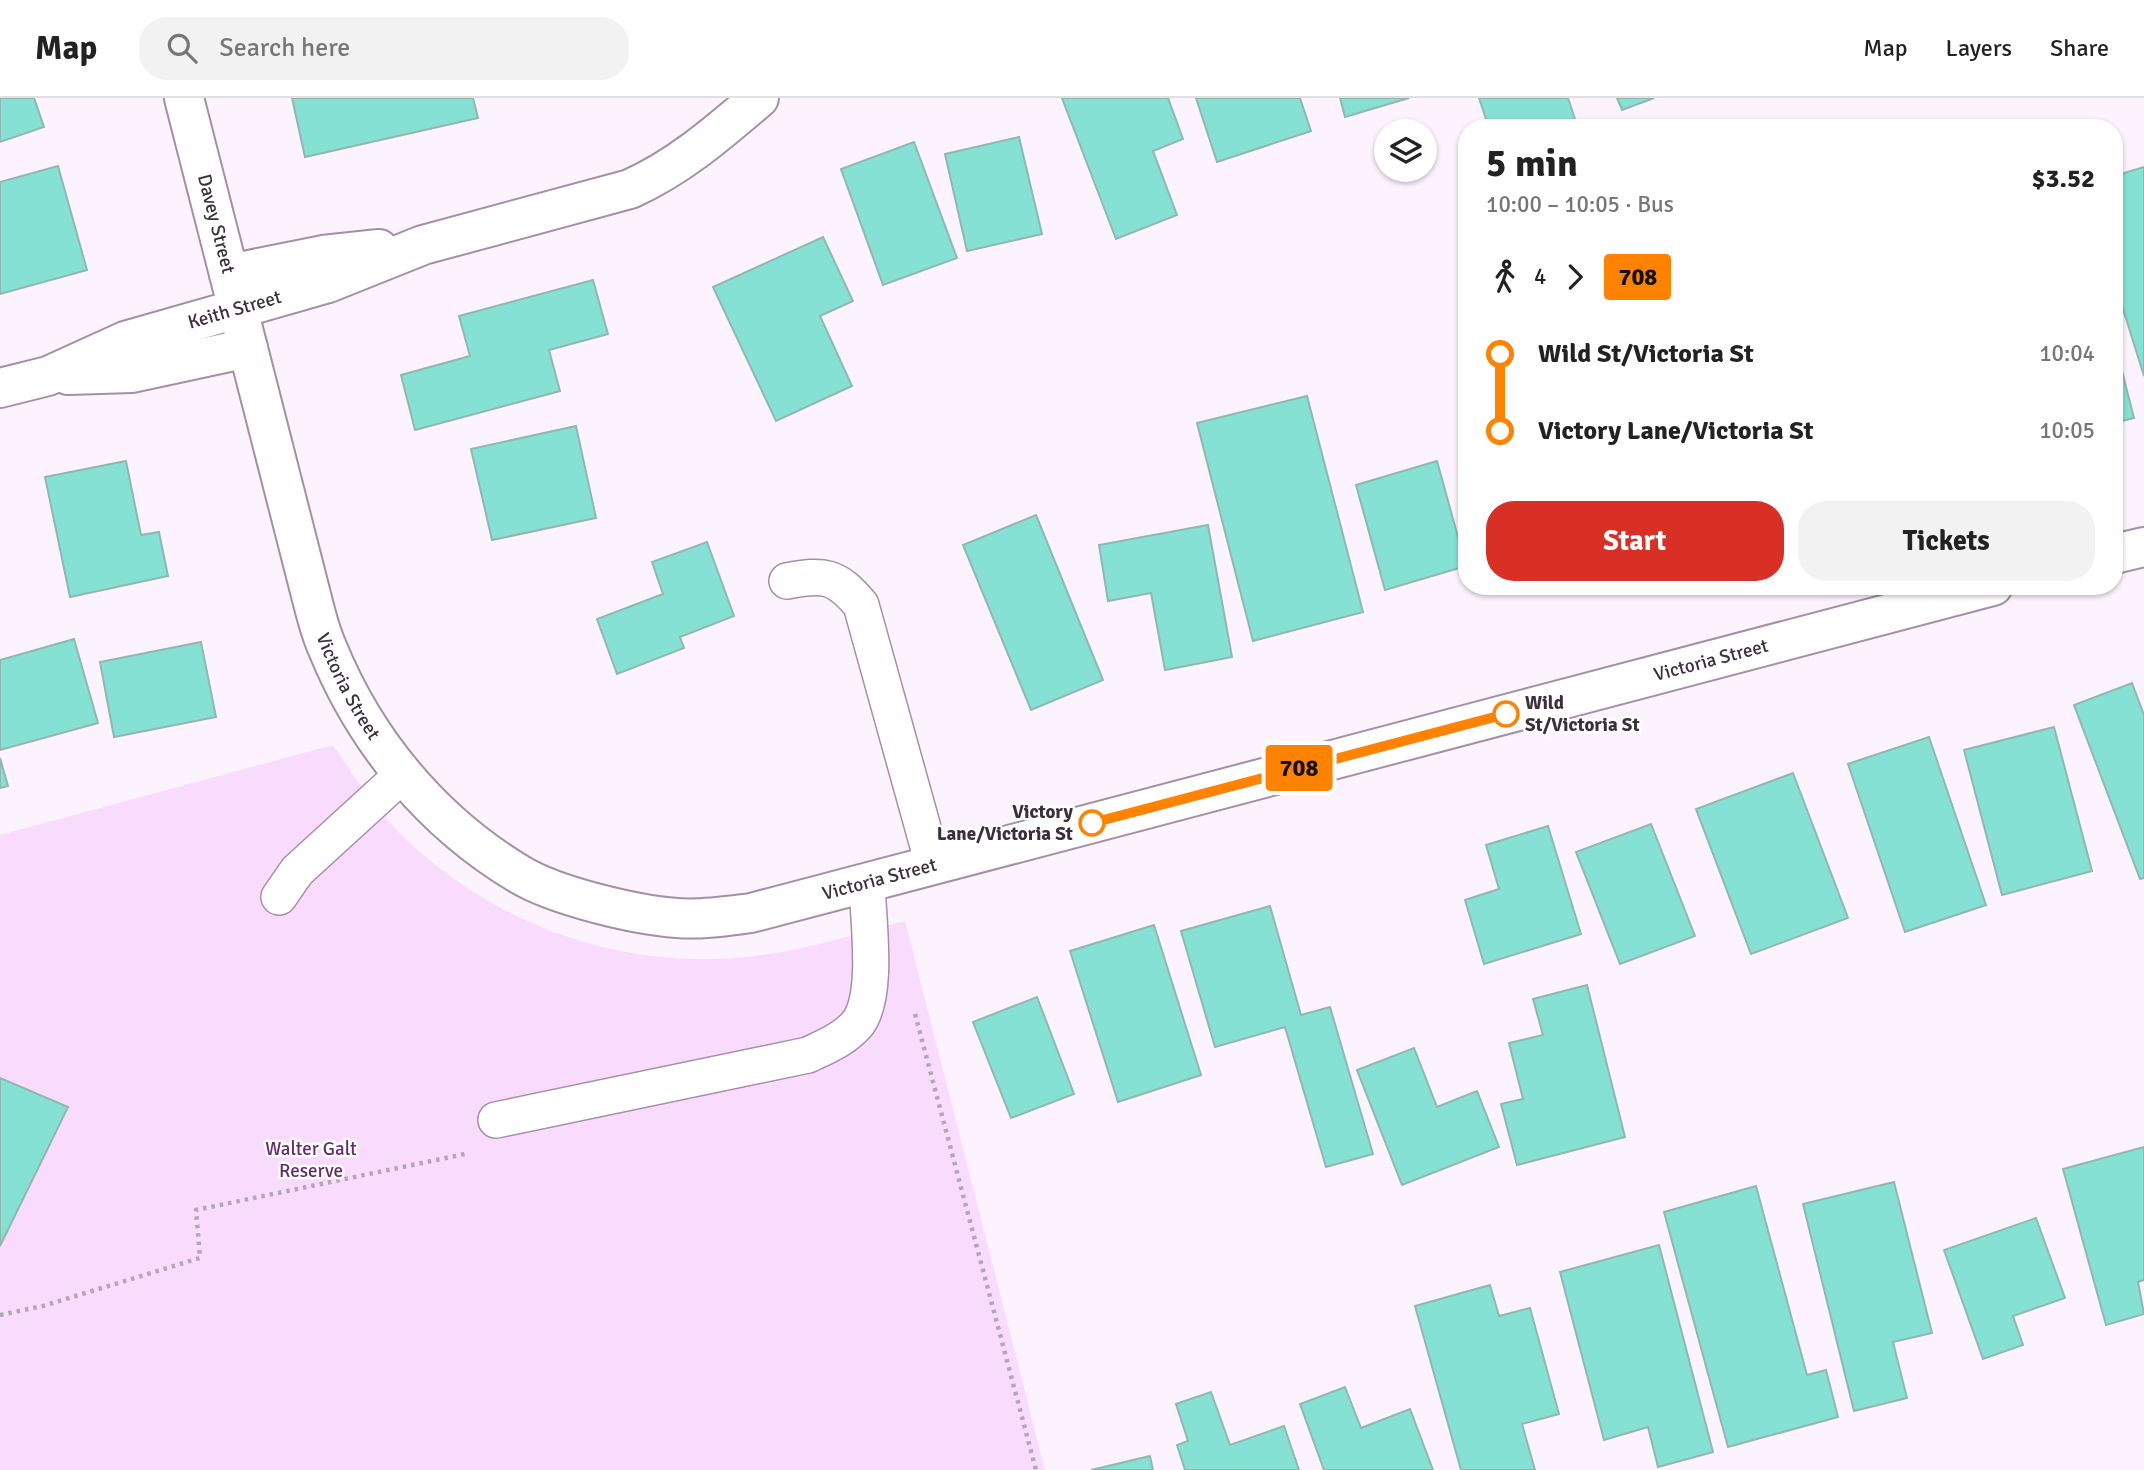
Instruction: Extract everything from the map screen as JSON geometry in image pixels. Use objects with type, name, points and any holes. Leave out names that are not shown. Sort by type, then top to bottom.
[{"type":"street","name":"Davey Street","points":[[184,98],[248,348]]},
{"type":"street","name":"Keith Street","points":[[0,388],[48,376],[125,341],[328,283],[423,245],[630,189],[663,174],[703,146],[759,98]]},
{"type":"street","name":"Keith Street","points":[[229,274],[323,255],[423,245]]},
{"type":"street","name":"Keith Street","points":[[48,376],[131,373],[248,348]]},
{"type":"street","name":"Victoria Street","points":[[248,348],[325,644],[343,684],[368,727],[402,775],[438,812],[521,875],[634,913],[680,919],[751,913],[1959,595]]},
{"type":"street","points":[[2123,552],[2144,547]]},
{"type":"lane","points":[[788,581],[813,576],[831,578],[847,588],[860,605],[933,864]]},
{"type":"lane","points":[[279,897],[297,871],[402,775]]},
{"type":"lane","points":[[496,1120],[808,1055],[839,1040],[858,1022],[867,1000],[870,967],[867,884]]},
{"type":"path","points":[[915,1012],[1036,1470]]},
{"type":"path","points":[[0,1315],[43,1306],[200,1258],[196,1210],[478,1152]]},
{"type":"green space","name":"Walter Galt Reserve","points":[[333,745],[379,810],[412,845],[449,875],[488,900],[529,921],[572,938],[616,950],[661,957],[708,959],[793,950],[905,921],[1045,1470],[0,1470],[0,835]]},
{"type":"building","points":[[0,98],[34,98],[44,127],[0,142]]},
{"type":"building","points":[[292,98],[473,98],[478,118],[305,157]]},
{"type":"building","points":[[1062,98],[1168,98],[1183,139],[1153,151],[1177,215],[1116,239]]},
{"type":"building","points":[[1196,98],[1300,98],[1311,131],[1217,162]]},
{"type":"building","points":[[1340,98],[1409,98],[1345,117]]},
{"type":"building","points":[[1479,98],[1568,98],[1575,119],[1486,119]]},
{"type":"building","points":[[1617,98],[1654,98],[1622,110]]},
{"type":"building","points":[[1019,137],[1042,234],[967,251],[945,154]]},
{"type":"building","points":[[914,142],[957,258],[883,285],[841,169]]},
{"type":"building","points":[[58,166],[87,270],[0,294],[0,182]]},
{"type":"building","points":[[2144,167],[2144,376],[2123,309],[2123,173]]},
{"type":"building","points":[[823,237],[853,301],[820,316],[852,386],[776,421],[713,287]]},
{"type":"building","points":[[593,280],[608,334],[549,350],[560,391],[415,430],[401,375],[470,356],[459,316]]},
{"type":"building","points":[[2123,375],[2134,418],[2123,421]]},
{"type":"building","points":[[1307,396],[1363,612],[1253,641],[1197,423]]},
{"type":"building","points":[[576,426],[596,518],[492,540],[471,449]]},
{"type":"building","points":[[126,461],[141,535],[159,532],[168,576],[70,597],[45,477]]},
{"type":"building","points":[[1437,461],[1458,537],[1458,568],[1385,590],[1356,485]]},
{"type":"building","points":[[1036,515],[1103,680],[1031,710],[963,545]]},
{"type":"building","points":[[1208,525],[1232,657],[1165,670],[1151,593],[1108,601],[1099,545]]},
{"type":"building","points":[[707,542],[734,616],[680,637],[684,648],[617,674],[597,619],[663,594],[652,562]]},
{"type":"building","points":[[74,639],[98,723],[0,750],[0,660]]},
{"type":"building","points":[[201,642],[216,717],[114,737],[100,662]]},
{"type":"building","points":[[2132,683],[2144,715],[2144,878],[2140,879],[2074,705]]},
{"type":"building","points":[[2054,727],[2092,871],[2002,895],[1964,750]]},
{"type":"building","points":[[1929,737],[1986,905],[1905,932],[1848,764]]},
{"type":"building","points":[[0,758],[8,786],[0,788]]},
{"type":"building","points":[[1793,773],[1848,918],[1751,954],[1696,809]]},
{"type":"building","points":[[1651,824],[1695,936],[1620,964],[1576,852]]},
{"type":"building","points":[[1548,826],[1581,934],[1484,964],[1465,900],[1499,889],[1486,845]]},
{"type":"building","points":[[1270,906],[1301,1015],[1330,1007],[1373,1154],[1326,1167],[1285,1027],[1215,1047],[1181,931]]},
{"type":"building","points":[[1154,925],[1201,1075],[1118,1102],[1070,951]]},
{"type":"building","points":[[1587,985],[1625,1137],[1517,1165],[1501,1104],[1523,1099],[1509,1043],[1543,1035],[1533,999]]},
{"type":"building","points":[[1037,997],[1074,1094],[1011,1118],[973,1022]]},
{"type":"building","points":[[1414,1048],[1437,1107],[1477,1091],[1499,1147],[1402,1185],[1357,1070]]},
{"type":"building","points":[[0,1078],[68,1107],[0,1246]]},
{"type":"building","points":[[2144,1147],[2144,1280],[2138,1282],[2144,1314],[2106,1325],[2063,1169]]},
{"type":"building","points":[[1894,1182],[1932,1333],[1893,1342],[1907,1398],[1854,1411],[1803,1204]]},
{"type":"building","points":[[1756,1186],[1807,1375],[1826,1370],[1838,1417],[1728,1447],[1664,1212]]},
{"type":"building","points":[[2036,1218],[2065,1298],[2013,1316],[2023,1345],[1983,1359],[1944,1250]]},
{"type":"building","points":[[1659,1245],[1713,1452],[1658,1467],[1648,1427],[1604,1440],[1560,1272]]},
{"type":"building","points":[[1490,1285],[1499,1316],[1530,1308],[1559,1414],[1522,1424],[1535,1470],[1461,1470],[1415,1306]]},
{"type":"building","points":[[1345,1387],[1361,1428],[1410,1409],[1433,1470],[1324,1470],[1300,1404]]},
{"type":"building","points":[[1211,1392],[1230,1445],[1284,1426],[1299,1470],[1185,1470],[1177,1445],[1188,1441],[1176,1404]]},
{"type":"building","points":[[1150,1456],[1153,1470],[1091,1470]]},
{"type":"bus line","name":"708","points":[[1092,823],[1506,714]]},
{"type":"place","name":"Wild St/Victoria St","points":[[1506,714]]},
{"type":"place","name":"Victory Lane/Victoria St","points":[[1092,823]]}]
